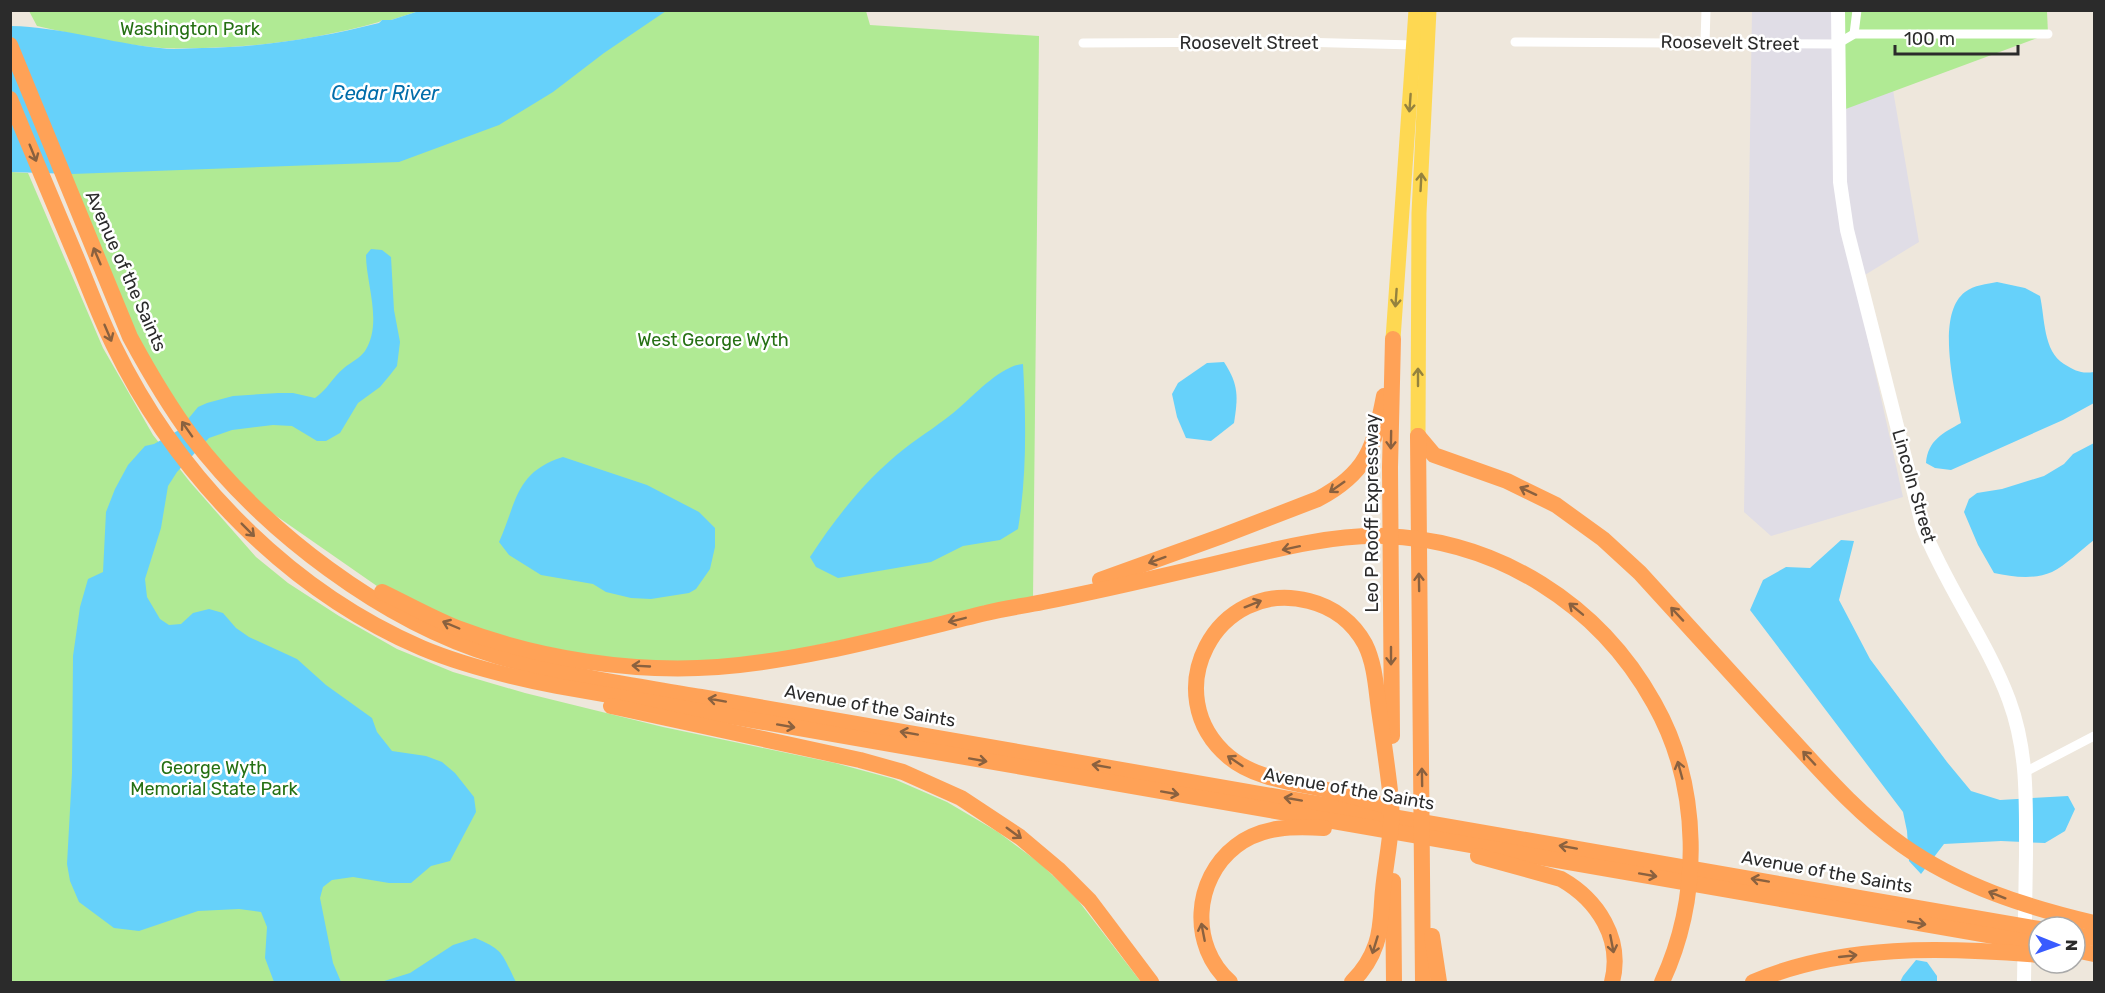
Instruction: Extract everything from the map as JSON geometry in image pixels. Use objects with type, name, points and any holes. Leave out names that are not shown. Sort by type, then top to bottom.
[{"type":"highway","name":"Avenue of the Saints","points":[[10,45],[130,337],[192,437],[223,474],[312,557],[375,599],[429,630],[496,656],[529,665],[1352,815],[1466,842],[1818,898],[2027,927]]},
{"type":"highway","name":"Avenue of the Saints","points":[[10,99],[113,345],[153,414],[207,489],[264,546],[313,586],[369,621],[422,648],[454,660],[557,686],[1352,815]]},
{"type":"highway","points":[[312,557],[455,627],[487,638],[551,654],[612,665],[712,667],[759,662],[843,646],[993,611],[1094,582],[1286,511],[1333,491],[1359,467],[1376,438],[1394,339]]},
{"type":"highway","name":"Leo P Rooff Expressway","points":[[1394,339],[1390,467],[1394,982]]},
{"type":"highway","points":[[1418,436],[1434,455],[1507,481],[1533,493],[1556,505],[1603,539],[1640,573],[1848,801],[1903,846],[1955,876],[2009,900],[2094,923]]},
{"type":"highway","points":[[1418,436],[1423,982]]},
{"type":"highway","points":[[993,611],[1055,600],[1302,545],[1349,537],[1401,537],[1460,548],[1483,555],[1536,580],[1584,615],[1614,645],[1642,683],[1666,726],[1682,778],[1690,827],[1690,871],[1683,921],[1671,962],[1662,982]]},
{"type":"highway","points":[[1352,982],[1365,967],[1377,941],[1392,803],[1372,660],[1359,634],[1350,623],[1328,606],[1302,599],[1274,598],[1238,611],[1213,635],[1206,646],[1197,667],[1196,695],[1202,722],[1209,735],[1232,759],[1352,815],[1404,833],[1466,842],[1561,879],[1582,893],[1603,917],[1615,958],[1612,982]]},
{"type":"highway","points":[[422,648],[474,672],[515,684],[860,760],[903,772],[941,789],[999,822],[1058,869],[1100,914],[1151,982]]},
{"type":"highway","points":[[1230,982],[1217,969],[1210,956],[1201,926],[1204,890],[1218,865],[1237,845],[1269,830],[1352,815]]},
{"type":"highway","points":[[1423,860],[1438,982]]},
{"type":"highway","name":"Avenue of the Saints","points":[[1818,898],[2027,942]]},
{"type":"highway","points":[[1753,982],[1791,968],[1839,957],[1912,950],[1974,950],[2027,954]]},
{"type":"main road","points":[[1416,10],[1421,46],[1418,436]]},
{"type":"main road","points":[[1421,46],[1430,10]]},
{"type":"main road","name":"Lincoln Street","points":[[1838,10],[1839,162],[1842,203],[1918,509],[1935,556],[2009,699],[2020,737],[2026,778],[2024,982]]},
{"type":"main road","name":"Leo P Rooff Expressway","points":[[1394,339],[1421,46]]},
{"type":"street","points":[[1705,42],[1706,10]]},
{"type":"street","points":[[1854,34],[1857,10]]},
{"type":"street","points":[[1837,44],[1854,34],[2048,34]]},
{"type":"street","name":"Roosevelt Street","points":[[1083,43],[1306,42],[1421,46]]},
{"type":"street","name":"Roosevelt Street","points":[[1515,42],[1837,44]]},
{"type":"street","points":[[2026,778],[2094,736]]},
{"type":"shaded area","points":[[1752,11],[1845,11],[1843,109],[1893,90],[1919,242],[1855,281],[1903,497],[1771,536],[1744,512]]},
{"type":"green space","name":"Washington Park","points":[[29,11],[419,11],[336,33],[292,41],[248,46],[162,48],[115,42],[37,26]]},
{"type":"green space","name":"West George Wyth","points":[[626,11],[866,11],[870,25],[1039,36],[1033,600],[713,667],[612,665],[519,647],[397,600],[239,490],[152,376],[53,150]]},
{"type":"green space","points":[[1845,11],[2047,11],[2048,34],[1843,110]]},
{"type":"green space","name":"George Wyth Memorial State Park","points":[[11,172],[28,173],[103,348],[153,435],[190,482],[256,557],[288,583],[339,616],[397,649],[453,672],[525,693],[663,727],[835,763],[894,779],[947,802],[998,832],[1041,864],[1077,899],[1141,982],[11,982]]},
{"type":"water","name":"Cedar River","points":[[419,11],[666,11],[604,53],[553,92],[499,125],[399,162],[72,174],[11,172],[11,26],[48,29],[123,43],[176,49],[269,44],[335,33]]},
{"type":"water","points":[[371,249],[382,250],[391,257],[394,310],[400,342],[397,366],[380,387],[358,403],[340,433],[326,441],[317,441],[292,426],[273,425],[232,430],[209,438],[177,472],[168,486],[161,528],[145,579],[147,597],[160,619],[169,625],[181,624],[193,613],[209,609],[223,613],[236,628],[249,637],[297,659],[326,685],[372,718],[377,732],[392,751],[426,756],[442,762],[455,773],[474,797],[476,812],[450,861],[431,866],[411,883],[389,883],[353,877],[332,880],[323,887],[320,898],[333,963],[341,982],[274,982],[265,958],[267,927],[261,912],[239,909],[198,911],[139,931],[114,928],[79,902],[70,881],[67,864],[72,773],[73,656],[80,607],[88,579],[103,572],[106,512],[128,465],[145,446],[154,444],[179,430],[198,407],[207,403],[233,396],[293,393],[315,398],[319,395],[340,372],[363,354],[370,340],[373,316],[366,255]]},
{"type":"water","points":[[1997,282],[2025,288],[2040,296],[2048,343],[2052,351],[2064,364],[2072,368],[2082,372],[2094,372],[2094,403],[2063,420],[1951,470],[1935,468],[1926,463],[1930,448],[1938,438],[1961,423],[1949,354],[1951,318],[1956,303],[1965,292],[1976,286]]},
{"type":"water","points":[[1224,362],[1236,391],[1234,423],[1211,441],[1186,438],[1177,417],[1172,394],[1178,383],[1207,363]]},
{"type":"water","points":[[1023,364],[1025,447],[1018,529],[1000,540],[963,546],[931,562],[838,578],[816,567],[810,557],[841,513],[877,473],[1006,369]]},
{"type":"water","points":[[2094,443],[2094,540],[2062,566],[2045,575],[2023,577],[1994,573],[1978,545],[1964,512],[1969,499],[1977,493],[2002,489],[2044,476],[2064,464],[2073,454]]},
{"type":"water","points":[[563,457],[647,485],[699,512],[715,528],[715,547],[710,569],[696,589],[689,593],[651,599],[631,598],[606,592],[593,584],[541,575],[509,555],[499,542],[520,490],[535,471]]},
{"type":"water","points":[[1841,540],[1854,541],[1839,600],[1870,659],[1947,762],[1971,791],[2000,800],[2068,796],[2075,809],[2065,831],[2045,843],[2001,841],[1944,844],[1921,874],[1909,861],[1903,812],[1750,610],[1763,580],[1786,567],[1810,568]]},
{"type":"water","points":[[475,938],[502,954],[516,982],[381,982],[410,973],[453,945]]},
{"type":"water","points":[[1916,960],[1927,962],[1937,976],[1937,982],[1900,982]]}]
